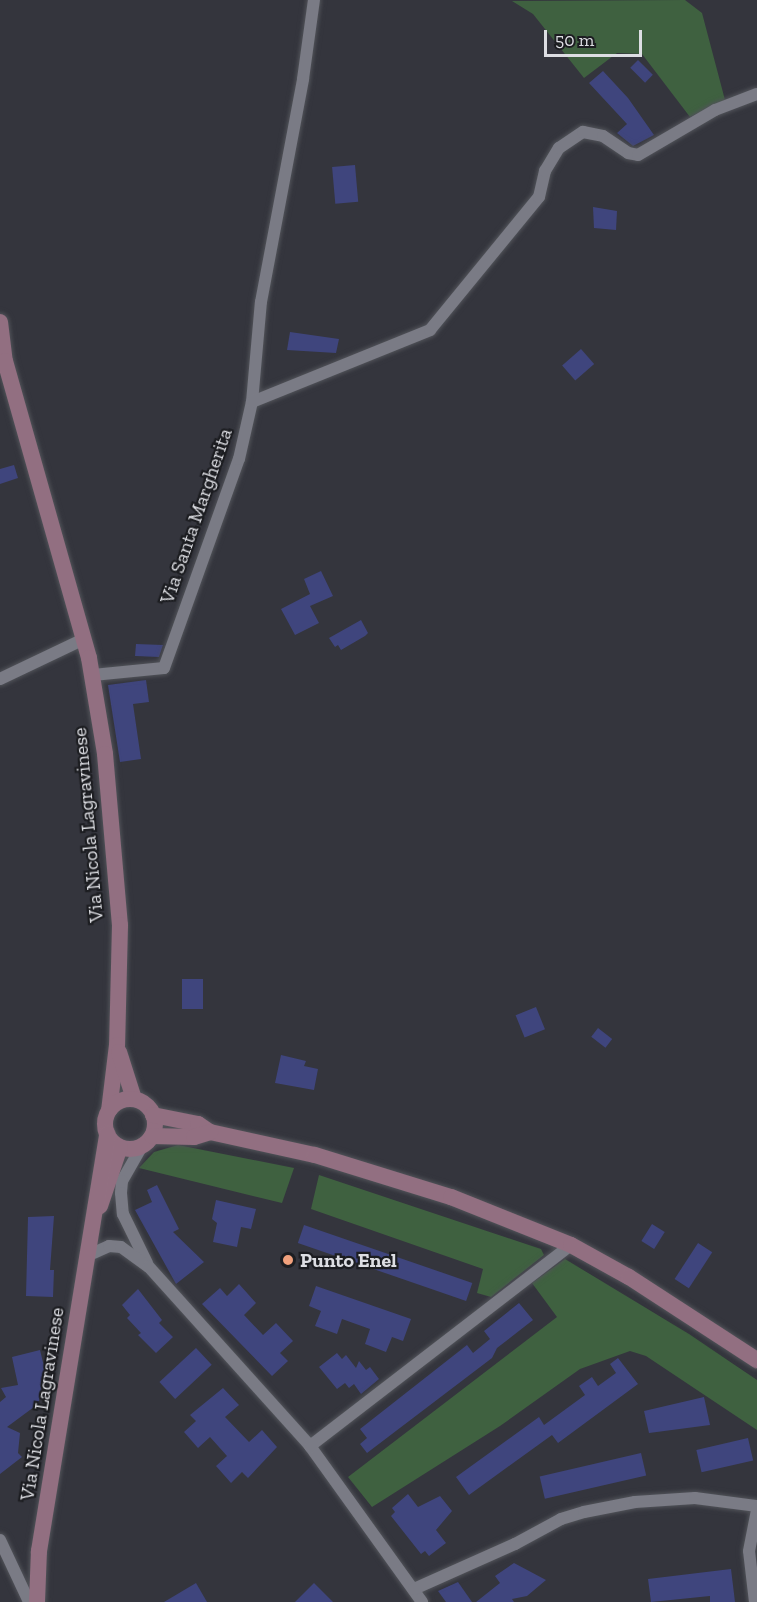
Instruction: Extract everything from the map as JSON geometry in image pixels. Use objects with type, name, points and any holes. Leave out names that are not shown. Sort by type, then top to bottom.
[{"type":"street","points":[[314,0],[303,79],[261,302],[252,402],[430,330],[539,197],[545,171],[559,148],[583,132],[603,135],[628,153],[638,155],[715,110],[757,94]]},
{"type":"street","name":"Via Nicola Lagravinese","points":[[0,322],[5,361],[93,675],[115,839],[120,925],[117,1045],[109,1111]]},
{"type":"street","name":"Via Santa Margherita","points":[[93,675],[164,668],[239,459],[252,402]]},
{"type":"street","points":[[0,679],[84,639]]},
{"type":"street","name":"Via Nicola Lagravinese","points":[[117,1045],[134,1100]]},
{"type":"street","points":[[210,1132],[195,1137],[147,1141],[120,1147],[107,1134],[109,1111],[115,1104],[134,1100],[153,1115],[198,1124],[210,1132],[315,1155],[451,1197],[571,1245],[629,1277],[757,1360]]},
{"type":"street","points":[[149,1267],[123,1214],[121,1193],[122,1181],[147,1141],[153,1115]]},
{"type":"street","name":"Via Nicola Lagravinese","points":[[37,1602],[39,1551],[89,1255],[95,1215],[94,1195],[107,1134]]},
{"type":"street","name":"Via Nicola Lagravinese","points":[[95,1215],[120,1147]]},
{"type":"street","points":[[310,1446],[571,1245]]},
{"type":"street","points":[[89,1255],[109,1246],[121,1247],[149,1267],[310,1446],[422,1602]]},
{"type":"street","points":[[414,1589],[515,1544],[561,1519],[635,1502],[695,1498],[757,1508],[749,1551],[755,1602]]},
{"type":"street","points":[[0,1540],[29,1602]]},
{"type":"green space","points":[[685,0],[702,13],[725,100],[690,117],[642,54],[617,53],[584,78],[533,14],[512,1]]},
{"type":"green space","points":[[178,1145],[294,1168],[282,1203],[139,1168],[154,1152]]},
{"type":"green space","points":[[319,1175],[541,1249],[544,1255],[491,1297],[477,1293],[483,1269],[311,1209]]},
{"type":"green space","points":[[565,1259],[689,1334],[757,1380],[757,1430],[646,1356],[630,1351],[580,1369],[500,1426],[372,1507],[348,1477],[557,1317],[532,1283]]},
{"type":"building","points":[[638,60],[653,75],[645,83],[630,68]]},
{"type":"building","points":[[603,71],[628,98],[654,135],[633,146],[617,133],[627,124],[589,83]]},
{"type":"building","points":[[355,165],[358,202],[335,204],[332,167]]},
{"type":"building","points":[[593,207],[617,211],[616,230],[594,228]]},
{"type":"building","points":[[290,332],[339,339],[336,353],[287,350]]},
{"type":"building","points":[[581,349],[594,364],[575,380],[562,365]]},
{"type":"building","points":[[14,465],[18,478],[0,484],[0,469]]},
{"type":"building","points":[[321,571],[333,596],[310,606],[319,623],[295,635],[281,609],[310,594],[304,579]]},
{"type":"building","points":[[361,620],[368,633],[341,650],[338,645],[335,647],[329,638]]},
{"type":"building","points":[[136,644],[163,645],[159,657],[135,656]]},
{"type":"building","points":[[146,680],[149,702],[133,704],[141,759],[120,762],[108,685]]},
{"type":"building","points":[[182,979],[203,979],[203,1009],[182,1009]]},
{"type":"building","points":[[536,1007],[545,1029],[525,1037],[516,1015]]},
{"type":"building","points":[[598,1028],[612,1039],[605,1048],[591,1037]]},
{"type":"building","points":[[281,1055],[306,1061],[304,1066],[318,1069],[314,1090],[275,1083]]},
{"type":"building","points":[[157,1185],[179,1229],[173,1232],[204,1262],[176,1284],[135,1210],[152,1202],[147,1190]]},
{"type":"building","points":[[216,1200],[256,1209],[251,1229],[241,1227],[237,1247],[213,1242],[217,1223],[212,1219]]},
{"type":"building","points":[[54,1216],[50,1270],[54,1270],[53,1297],[26,1296],[28,1217]]},
{"type":"building","points":[[652,1224],[665,1232],[654,1249],[641,1241]]},
{"type":"building","points":[[304,1225],[472,1283],[466,1301],[298,1243]]},
{"type":"building","points":[[698,1243],[712,1252],[689,1288],[675,1279]]},
{"type":"building","points":[[239,1284],[256,1303],[244,1315],[263,1335],[276,1323],[293,1341],[280,1353],[288,1361],[272,1376],[202,1304],[220,1288],[227,1296]]},
{"type":"building","points":[[316,1286],[411,1319],[403,1341],[392,1337],[386,1352],[365,1344],[370,1329],[342,1319],[337,1334],[315,1326],[321,1311],[309,1306]]},
{"type":"building","points":[[138,1289],[162,1320],[159,1323],[173,1337],[156,1353],[138,1335],[141,1333],[127,1318],[130,1315],[122,1305]]},
{"type":"building","points":[[519,1303],[533,1320],[497,1348],[492,1358],[367,1453],[360,1444],[367,1438],[360,1429],[467,1345],[473,1353],[490,1339],[484,1331]]},
{"type":"building","points":[[196,1348],[212,1365],[175,1399],[159,1382]]},
{"type":"building","points":[[40,1350],[47,1379],[42,1380],[38,1408],[34,1407],[7,1427],[20,1433],[18,1453],[22,1457],[0,1474],[0,1402],[6,1397],[1,1388],[18,1385],[12,1357]]},
{"type":"building","points":[[337,1353],[342,1359],[346,1355],[356,1368],[359,1361],[366,1370],[370,1367],[379,1379],[361,1394],[354,1384],[349,1388],[345,1383],[337,1389],[319,1367]]},
{"type":"building","points":[[618,1358],[638,1384],[558,1443],[552,1435],[469,1495],[456,1477],[539,1417],[544,1425],[585,1395],[579,1386],[592,1377],[598,1386],[616,1373],[610,1364]]},
{"type":"building","points":[[223,1388],[239,1405],[225,1417],[249,1442],[262,1430],[277,1447],[248,1478],[242,1472],[231,1483],[216,1466],[227,1456],[210,1437],[198,1448],[184,1432],[196,1421],[190,1415]]},
{"type":"building","points":[[704,1397],[710,1425],[649,1433],[644,1411]]},
{"type":"building","points":[[748,1438],[753,1460],[702,1472],[696,1450]]},
{"type":"building","points":[[641,1453],[646,1475],[545,1499],[540,1476]]},
{"type":"building","points":[[408,1494],[418,1507],[440,1496],[452,1511],[436,1530],[446,1543],[429,1556],[425,1551],[421,1554],[391,1516],[395,1512],[392,1508]]},
{"type":"building","points":[[514,1563],[546,1580],[527,1596],[512,1599],[514,1602],[476,1602],[500,1583],[495,1576]]},
{"type":"building","points":[[731,1569],[735,1602],[710,1602],[710,1596],[651,1602],[648,1579]]},
{"type":"building","points":[[458,1582],[472,1602],[446,1602],[438,1591]]},
{"type":"building","points":[[196,1583],[207,1602],[164,1602]]},
{"type":"building","points":[[314,1583],[333,1602],[295,1602]]},
{"type":"place","name":"Punto Enel","points":[[288,1260]]}]
